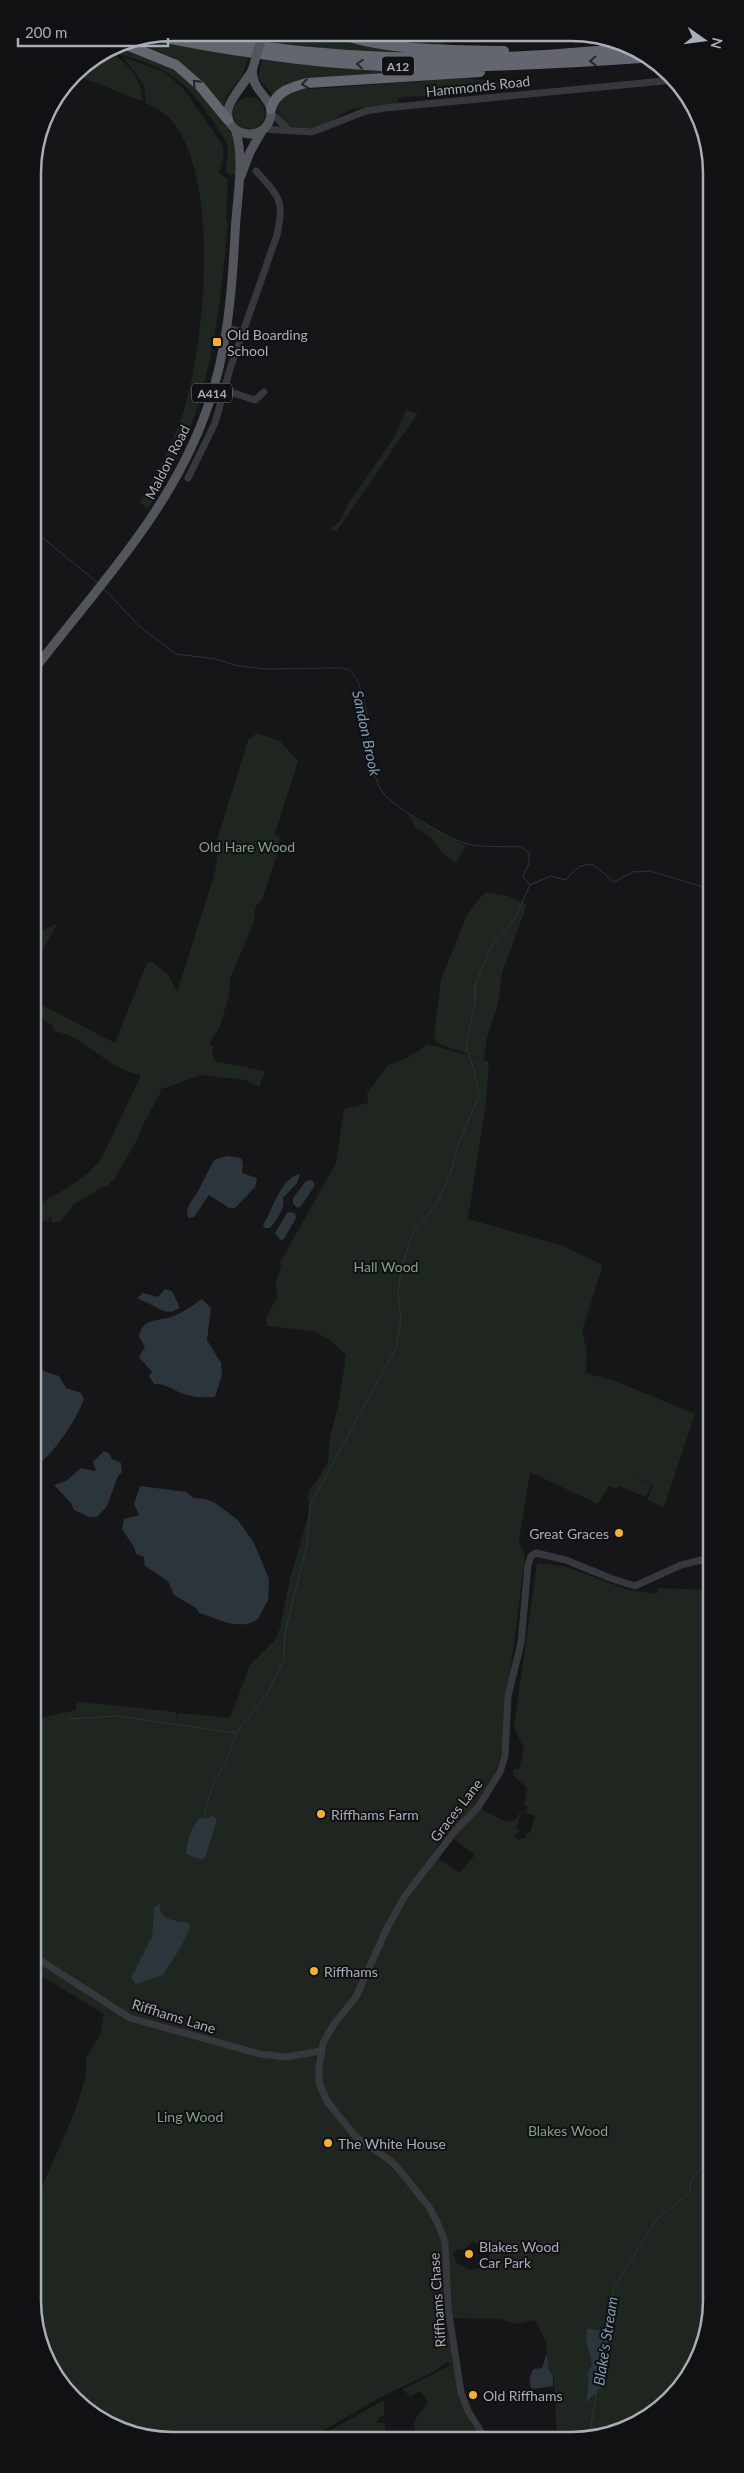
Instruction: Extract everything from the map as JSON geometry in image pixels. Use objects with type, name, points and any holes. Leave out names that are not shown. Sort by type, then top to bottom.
[{"type":"highway","name":"A12","points":[[183,41],[263,56],[389,66],[545,64],[636,58]]},
{"type":"highway","name":"A12","points":[[231,41],[265,47],[398,57],[504,57],[617,50]]},
{"type":"highway","name":"A12","points":[[366,41],[443,49],[596,51]]},
{"type":"highway","points":[[133,47],[176,65],[200,86],[228,120]]},
{"type":"highway","name":"A12","points":[[271,111],[273,102],[282,92],[307,83],[495,71],[545,64]]},
{"type":"main road","points":[[252,71],[254,82],[271,111],[263,130],[248,135],[235,129],[228,120],[228,107],[238,95],[252,71],[260,41]]},
{"type":"main road","points":[[238,95],[249,91],[263,96]]},
{"type":"main road","name":"Maldon Road","points":[[42,660],[106,580],[157,512],[184,462],[208,407],[232,292],[240,179],[238,140],[235,129]]},
{"type":"main road","name":"Maldon Road","points":[[240,179],[250,152],[263,130]]},
{"type":"street","name":"Hammonds Road","points":[[263,130],[312,132],[366,111],[385,108],[665,81]]},
{"type":"street","points":[[271,111],[289,130]]},
{"type":"street","name":"Maldon Road","points":[[188,478],[208,440],[268,266],[280,220],[278,196],[256,171]]},
{"type":"street","points":[[226,328],[244,332]]},
{"type":"street","points":[[224,390],[255,400],[264,392]]},
{"type":"street","name":"Graces Lane","points":[[321,2051],[334,2024],[356,1997],[405,1896],[455,1831],[479,1806],[500,1772],[505,1756],[508,1696],[521,1643],[528,1565],[531,1556],[536,1554],[566,1560],[631,1586],[638,1585],[681,1565],[702,1560]]},
{"type":"street","name":"Riffhams Lane","points":[[41,1961],[130,2018],[260,2054],[286,2057],[321,2051]]},
{"type":"street","name":"Riffhams Chase","points":[[321,2051],[318,2083],[327,2101],[355,2136],[392,2162],[402,2173],[429,2207],[438,2224],[445,2242],[448,2308],[461,2392],[468,2411],[481,2432]]},
{"type":"green space","points":[[267,41],[359,41],[432,53],[387,54],[266,43]]},
{"type":"green space","points":[[393,41],[444,41],[442,46]]},
{"type":"green space","points":[[163,42],[248,58],[243,74],[226,97],[223,108],[210,92],[137,47]]},
{"type":"green space","points":[[129,49],[163,64],[187,80],[209,102],[235,140],[237,151],[236,174],[229,175],[226,172],[228,150],[225,139],[201,104],[178,80],[165,71],[118,54]]},
{"type":"green space","points":[[114,56],[132,71],[140,86],[142,101],[82,78]]},
{"type":"green space","points":[[123,57],[164,72],[183,88],[222,144],[224,154],[219,173],[228,179],[226,221],[228,223],[220,298],[207,372],[185,442],[168,476],[148,509],[140,502],[176,432],[185,407],[192,377],[202,302],[203,220],[198,182],[188,149],[173,122],[161,111],[146,103],[144,85]]},
{"type":"green space","points":[[262,60],[358,69],[428,71],[323,79],[273,95],[258,78]]},
{"type":"green space","points":[[465,78],[517,85],[518,88],[398,98],[398,104],[368,109],[354,108],[324,125],[308,130],[288,124],[278,115],[279,102],[287,95],[298,90]]},
{"type":"green space","points":[[249,97],[261,101],[265,113],[261,125],[249,129],[237,125],[233,113],[237,101]]},
{"type":"green space","points":[[406,410],[418,413],[337,531],[330,529],[340,521],[348,504],[395,436]]},
{"type":"green space","name":"Old Hare Wood","points":[[257,733],[280,741],[298,761],[275,834],[280,838],[278,851],[263,898],[255,908],[254,922],[230,979],[229,996],[220,1026],[209,1044],[214,1047],[212,1054],[215,1061],[265,1071],[259,1087],[245,1080],[201,1075],[159,1090],[161,1092],[138,1138],[115,1178],[107,1186],[98,1188],[94,1193],[74,1204],[60,1222],[51,1222],[52,1216],[47,1221],[45,1220],[42,1223],[42,1203],[79,1180],[101,1159],[140,1078],[140,1075],[116,1066],[77,1039],[54,1031],[53,1025],[42,1019],[42,1005],[115,1043],[147,963],[152,962],[168,974],[177,992],[214,876],[217,859],[217,840],[248,740]]},
{"type":"green space","points":[[408,815],[466,846],[456,863],[442,853],[431,837],[416,828]]},
{"type":"green space","points":[[485,892],[508,896],[527,905],[502,973],[498,1004],[487,1038],[484,1060],[489,1062],[486,1103],[468,1219],[563,1246],[603,1265],[582,1331],[587,1351],[586,1373],[615,1381],[695,1414],[664,1507],[647,1500],[653,1485],[624,1473],[651,1485],[646,1497],[619,1486],[617,1489],[609,1486],[598,1504],[530,1472],[519,1541],[525,1557],[504,1707],[504,1743],[491,1783],[478,1802],[437,1846],[439,1859],[460,1873],[475,1855],[453,1838],[479,1808],[506,1822],[515,1820],[522,1810],[516,1829],[520,1830],[514,1837],[518,1840],[525,1838],[527,1833],[530,1833],[535,1816],[526,1813],[528,1807],[524,1806],[527,1788],[513,1775],[514,1770],[512,1769],[519,1769],[524,1749],[514,1727],[537,1563],[564,1566],[628,1590],[657,1594],[658,1588],[702,1590],[702,2308],[700,2325],[696,2342],[685,2366],[664,2393],[637,2414],[613,2425],[596,2429],[557,2432],[554,2377],[548,2367],[546,2341],[535,2320],[516,2324],[500,2319],[447,2318],[453,2365],[467,2413],[471,2424],[477,2432],[416,2432],[415,2420],[427,2405],[427,2399],[420,2391],[410,2397],[403,2389],[451,2365],[447,2362],[433,2372],[381,2397],[321,2432],[174,2432],[148,2429],[131,2425],[107,2414],[80,2393],[59,2366],[48,2342],[44,2325],[41,2299],[41,2189],[75,2111],[86,2076],[86,2058],[100,2035],[104,2014],[41,1976],[41,1717],[76,1710],[76,1704],[80,1702],[176,1712],[177,1719],[178,1713],[230,1718],[250,1665],[275,1640],[280,1628],[290,1578],[309,1514],[308,1492],[328,1462],[330,1437],[338,1406],[346,1355],[330,1340],[313,1331],[267,1326],[266,1318],[277,1297],[276,1281],[282,1265],[279,1264],[336,1163],[344,1109],[368,1103],[367,1093],[388,1065],[409,1057],[428,1044],[481,1059],[437,1043],[434,1035],[441,980],[467,915]],"holes":[[[472,2242],[485,2247],[490,2253],[488,2266],[470,2270],[457,2263],[453,2253],[458,2249],[464,2250]]]},
{"type":"green space","points":[[58,923],[42,952],[42,930]]},
{"type":"green space","points":[[384,2400],[384,2416],[379,2417],[377,2423],[385,2422],[385,2432],[328,2432]]},
{"type":"water","points":[[227,1156],[241,1158],[243,1164],[242,1173],[257,1178],[255,1187],[235,1208],[229,1208],[209,1195],[194,1217],[188,1218],[187,1210],[190,1203],[214,1160]]},
{"type":"water","points":[[300,1174],[297,1183],[283,1198],[282,1210],[278,1217],[270,1228],[265,1228],[263,1225],[282,1188],[293,1177]]},
{"type":"water","points":[[312,1180],[315,1185],[301,1206],[297,1208],[293,1203],[293,1198],[306,1181]]},
{"type":"water","points":[[287,1213],[295,1213],[296,1218],[284,1239],[280,1240],[275,1233]]},
{"type":"water","points":[[165,1289],[172,1291],[180,1308],[171,1312],[164,1311],[137,1298],[143,1293],[158,1297]]},
{"type":"water","points":[[202,1299],[211,1308],[207,1340],[221,1363],[222,1375],[215,1397],[194,1397],[164,1385],[154,1384],[149,1376],[152,1372],[139,1357],[145,1347],[139,1337],[144,1326],[152,1321],[169,1318],[178,1314]]},
{"type":"water","points":[[41,1370],[59,1376],[66,1388],[81,1393],[84,1399],[63,1437],[41,1462]]},
{"type":"water","points":[[104,1451],[109,1453],[112,1459],[121,1463],[122,1472],[118,1476],[107,1506],[97,1517],[89,1517],[74,1510],[71,1503],[54,1485],[66,1481],[81,1468],[96,1471],[93,1462]]},
{"type":"water","points":[[140,1486],[186,1492],[194,1498],[206,1499],[215,1503],[238,1520],[254,1543],[269,1579],[268,1600],[258,1619],[251,1623],[236,1624],[199,1613],[196,1608],[174,1595],[168,1581],[145,1566],[144,1557],[136,1554],[134,1547],[122,1529],[124,1519],[139,1515],[134,1504]]},
{"type":"water","points":[[212,1816],[217,1819],[205,1858],[202,1860],[186,1854],[194,1825],[200,1818],[204,1819]]},
{"type":"water","points":[[160,1903],[161,1912],[167,1918],[186,1922],[191,1926],[181,1947],[163,1975],[136,1984],[131,1978],[152,1936],[154,1908]]},
{"type":"water","points":[[587,2328],[610,2333],[601,2387],[586,2403],[589,2380],[587,2375],[592,2364],[586,2339]]},
{"type":"water","points":[[547,2353],[548,2367],[553,2377],[553,2386],[532,2389],[531,2374],[534,2369],[542,2368]]},
{"type":"waterway","name":"Sandon Brook","points":[[42,537],[98,583]]},
{"type":"waterway","name":"Sandon Brook","points":[[103,588],[140,627],[176,654],[216,659],[234,665],[264,669],[339,668],[350,671],[359,685],[364,699],[372,763],[381,790],[386,797],[420,820],[464,843],[470,845],[522,847],[529,853],[529,864],[523,876],[530,885],[551,876],[565,880],[580,866],[592,864],[614,882],[633,872],[650,871],[703,887]]},
{"type":"waterway","points":[[70,1719],[117,1716],[236,1733],[268,1692],[284,1659],[285,1632],[307,1545],[310,1505],[396,1348],[401,1319],[398,1294],[401,1271],[413,1231],[436,1206],[451,1171],[458,1145],[479,1096],[474,1070],[466,1046],[475,1004],[475,985],[491,947],[516,916],[530,885]]},
{"type":"waterway","points":[[203,1819],[213,1783],[226,1763],[236,1734]]},
{"type":"waterway","name":"Blake's Stream","points":[[606,2333],[614,2287],[657,2219],[690,2192],[693,2178],[702,2168]]},
{"type":"waterway","name":"Blake's Stream","points":[[590,2430],[597,2389]]},
{"type":"place","name":"Old Boarding School","points":[[217,342]]},
{"type":"place","name":"Great Graces","points":[[619,1533]]},
{"type":"place","name":"Riffhams Farm","points":[[321,1814]]},
{"type":"place","name":"Riffhams","points":[[314,1971]]},
{"type":"place","name":"The White House","points":[[328,2143]]},
{"type":"place","name":"Blakes Wood Car Park","points":[[469,2254]]},
{"type":"place","name":"Old Riffhams","points":[[473,2395]]},
{"type":"park label","name":"Hall Wood","points":[[386,1266]]},
{"type":"park label","name":"Ling Wood","points":[[190,2116]]},
{"type":"park label","name":"Blakes Wood","points":[[568,2130]]}]
